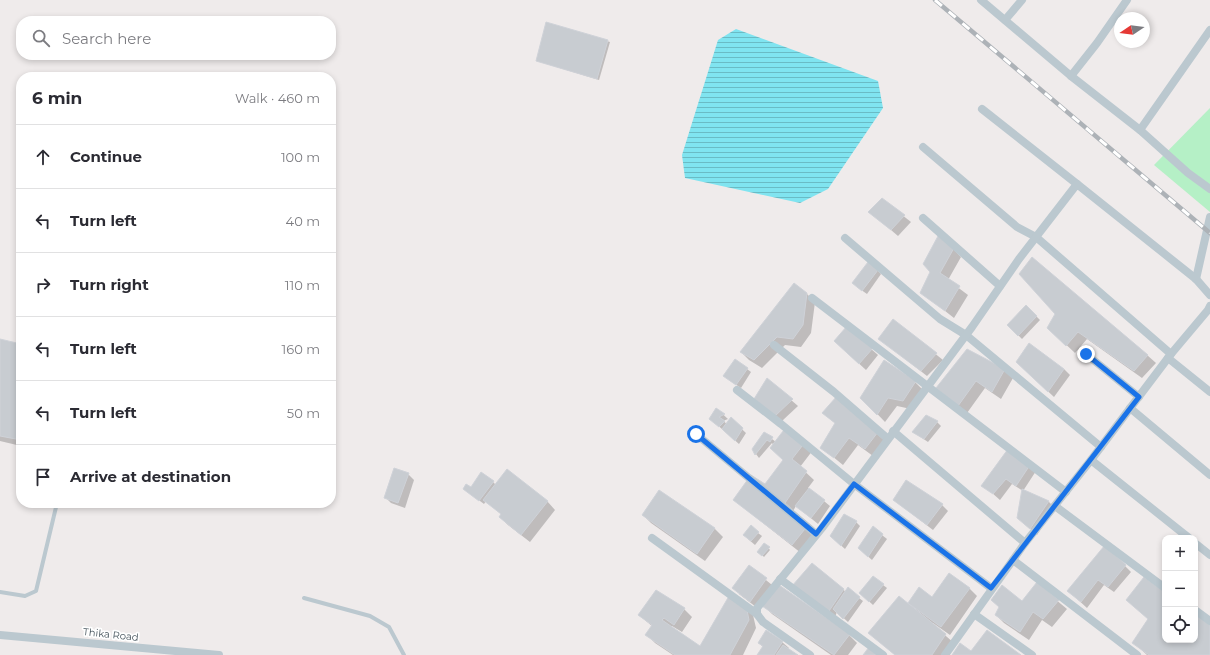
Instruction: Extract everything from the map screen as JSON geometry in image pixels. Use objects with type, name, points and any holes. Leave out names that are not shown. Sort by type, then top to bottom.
[{"type":"street","points":[[981,0],[1071,76],[1140,130],[1188,173],[1210,189]]},
{"type":"street","points":[[1005,20],[1022,0]]},
{"type":"street","points":[[1071,76],[1097,43],[1127,0]]},
{"type":"street","points":[[1140,130],[1210,30]]},
{"type":"street","points":[[982,109],[1196,280],[1210,295]]},
{"type":"street","points":[[923,147],[1017,227],[1036,237],[1210,392]]},
{"type":"street","points":[[757,614],[757,608],[854,484],[927,384],[966,335],[1036,237],[1077,184]]},
{"type":"street","points":[[923,218],[1000,286]]},
{"type":"street","points":[[1196,280],[1210,218]]},
{"type":"street","points":[[845,238],[946,324],[958,328],[1101,447]]},
{"type":"street","points":[[812,298],[927,384],[1066,492]]},
{"type":"street","points":[[945,655],[991,588],[1025,543],[1210,306]]},
{"type":"street","points":[[774,345],[834,392],[887,438]]},
{"type":"street","points":[[1086,354],[1139,397]]},
{"type":"street","points":[[737,390],[854,484],[991,588]]},
{"type":"street","points":[[1130,408],[1210,475]]},
{"type":"street","points":[[893,431],[1025,543]]},
{"type":"street","points":[[696,434],[816,534]]},
{"type":"street","points":[[1091,460],[1185,535]]},
{"type":"street","points":[[1055,506],[1162,586]]},
{"type":"street","points":[[652,538],[757,614],[763,622],[810,655]]},
{"type":"street","points":[[1198,545],[1210,555]]},
{"type":"street","points":[[1013,560],[1137,655]]},
{"type":"street","points":[[780,579],[883,655]]},
{"type":"street","points":[[1198,612],[1210,621]]},
{"type":"street","points":[[974,614],[1032,655]]},
{"type":"street","name":"Thika Road","points":[[0,634],[219,655]]},
{"type":"lane","points":[[0,592],[25,596],[36,591],[56,508]]},
{"type":"lane","points":[[304,598],[370,616],[389,627],[404,655]]},
{"type":"green space","points":[[1210,108],[1210,212],[1154,165]]},
{"type":"water","points":[[736,29],[878,81],[883,108],[828,189],[800,203],[685,178],[682,155],[718,40]]},
{"type":"building","points":[[546,22],[608,40],[597,79],[536,61]]},
{"type":"building","points":[[882,198],[905,215],[891,230],[868,212]]},
{"type":"building","points":[[938,236],[954,248],[940,273],[960,286],[945,311],[920,293],[930,272],[923,264]]},
{"type":"building","points":[[1032,257],[1148,355],[1134,371],[1078,332],[1066,346],[1047,328],[1055,314],[1019,274]]},
{"type":"building","points":[[868,262],[878,270],[862,291],[852,283]]},
{"type":"building","points":[[794,283],[807,293],[803,325],[793,339],[777,337],[754,360],[740,352]]},
{"type":"building","points":[[1026,305],[1037,316],[1018,336],[1007,325]]},
{"type":"building","points":[[893,319],[937,353],[921,371],[878,339]]},
{"type":"building","points":[[847,326],[873,348],[859,364],[834,341]]},
{"type":"building","points":[[0,339],[16,343],[16,439],[0,436]]},
{"type":"building","points":[[1029,343],[1064,369],[1048,392],[1016,362]]},
{"type":"building","points":[[967,349],[1005,369],[992,392],[976,381],[958,406],[936,388]]},
{"type":"building","points":[[735,359],[748,368],[736,385],[723,376]]},
{"type":"building","points":[[884,360],[916,381],[903,401],[888,398],[877,415],[860,398]]},
{"type":"building","points":[[767,378],[793,399],[775,416],[754,399]]},
{"type":"building","points":[[837,396],[878,432],[865,449],[849,438],[834,458],[820,448],[835,423],[822,413]]},
{"type":"building","points":[[716,408],[725,414],[719,417],[725,421],[719,427],[709,419]]},
{"type":"building","points":[[926,415],[938,421],[924,439],[912,432]]},
{"type":"building","points":[[731,417],[743,428],[735,441],[722,429]]},
{"type":"building","points":[[787,426],[806,441],[792,459],[807,471],[785,503],[809,524],[792,545],[733,500],[751,475],[765,484],[783,460],[770,448]]},
{"type":"building","points":[[764,432],[773,437],[770,442],[767,440],[755,455],[752,449]]},
{"type":"building","points":[[1008,449],[1030,465],[1016,486],[1006,479],[993,494],[981,486]]},
{"type":"building","points":[[394,468],[409,473],[398,503],[384,498]]},
{"type":"building","points":[[507,469],[548,501],[521,535],[499,517],[501,514],[483,500]]},
{"type":"building","points":[[481,472],[494,481],[479,501],[463,489],[466,484],[471,487]]},
{"type":"building","points":[[906,480],[943,504],[927,525],[893,500]]},
{"type":"building","points":[[809,488],[825,500],[811,518],[795,506]]},
{"type":"building","points":[[1022,489],[1049,501],[1030,529],[1017,518]]},
{"type":"building","points":[[659,490],[715,528],[697,554],[642,515]]},
{"type":"building","points":[[844,514],[857,521],[841,546],[830,536]]},
{"type":"building","points":[[751,525],[759,532],[751,541],[743,535]]},
{"type":"building","points":[[873,526],[883,534],[868,557],[858,548]]},
{"type":"building","points":[[764,543],[770,547],[762,556],[757,552]]},
{"type":"building","points":[[1105,545],[1126,565],[1108,587],[1098,580],[1081,602],[1067,591]]},
{"type":"building","points":[[812,563],[844,589],[827,614],[792,586]]},
{"type":"building","points":[[749,565],[767,578],[750,602],[732,588]]},
{"type":"building","points":[[949,573],[970,588],[941,627],[908,603],[919,587],[932,597]]},
{"type":"building","points":[[873,576],[884,584],[869,602],[859,593]]},
{"type":"building","points":[[1144,577],[1162,590],[1162,643],[1198,643],[1198,616],[1210,625],[1210,655],[1149,655],[1132,643],[1148,619],[1126,600]]},
{"type":"building","points":[[1037,582],[1059,600],[1043,619],[1033,612],[1020,632],[995,615],[999,607],[991,600],[1002,585],[1022,601]]},
{"type":"building","points":[[779,585],[850,634],[834,655],[762,606]]},
{"type":"building","points":[[848,587],[860,597],[843,619],[833,609]]},
{"type":"building","points":[[656,590],[685,608],[674,625],[664,618],[662,620],[700,646],[729,596],[746,605],[749,620],[730,655],[675,655],[645,635],[652,625],[638,615]]},
{"type":"building","points":[[899,596],[946,634],[932,655],[895,655],[868,633]]},
{"type":"building","points":[[766,630],[783,641],[774,655],[757,655],[763,646],[758,643]]},
{"type":"building","points":[[987,630],[1021,655],[952,655],[960,643],[971,651]]},
{"type":"building","points":[[783,645],[798,655],[776,655]]},
{"type":"building","points":[[869,647],[880,655],[863,655]]},
{"type":"railway","points":[[935,0],[1210,233]]},
{"type":"route","points":[[696,434],[816,534],[854,484],[991,588],[1139,397],[1086,354]]}]
